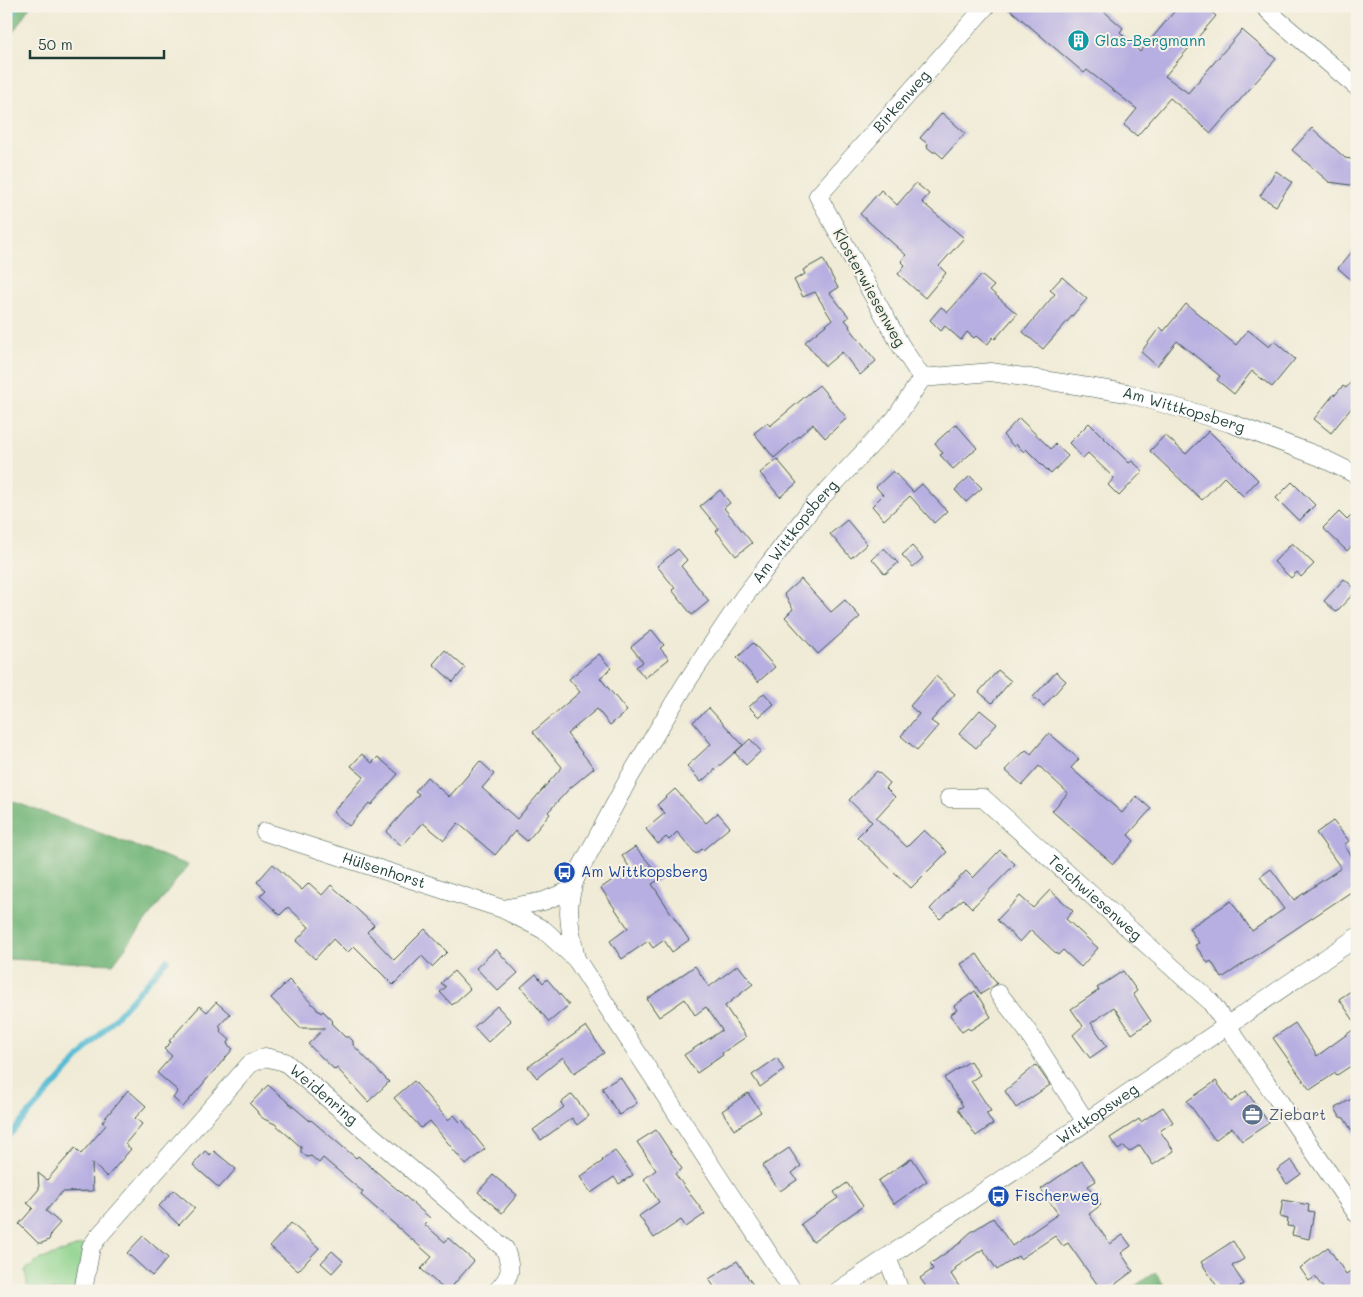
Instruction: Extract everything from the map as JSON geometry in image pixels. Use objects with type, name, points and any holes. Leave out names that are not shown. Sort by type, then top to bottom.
[{"type":"street","name":"Birkenweg","points":[[818,196],[986,6]]},
{"type":"street","points":[[1264,6],[1357,87]]},
{"type":"street","name":"Klosterwiesenweg","points":[[818,196],[901,346],[922,378]]},
{"type":"street","name":"Am Wittkopsberg","points":[[793,1291],[576,959],[568,920],[571,890],[576,877],[629,778],[686,683],[742,598],[814,506],[896,419],[922,378],[991,372],[1127,393],[1230,423],[1318,456],[1357,475]]},
{"type":"street","name":"Teichwiesenweg","points":[[950,798],[983,798],[1210,1001],[1226,1026]]},
{"type":"street","name":"Hülsenhorst","points":[[265,832],[503,909],[544,930],[576,959]]},
{"type":"street","name":"Hülsenhorst","points":[[503,909],[544,901],[571,890]]},
{"type":"street","name":"Wittkopsweg","points":[[838,1291],[1357,937]]},
{"type":"street","points":[[999,994],[1034,1041],[1086,1122]]},
{"type":"street","points":[[1226,1026],[1357,1214]]},
{"type":"street","name":"Weidenring","points":[[83,1291],[91,1247],[98,1237],[250,1064],[265,1057],[285,1062],[504,1250],[509,1262],[510,1273],[498,1291]]},
{"type":"street","points":[[887,1257],[900,1291]]},
{"type":"green space","points":[[6,6],[30,6],[6,43]]},
{"type":"green space","points":[[6,799],[188,865],[113,964],[6,959]]},
{"type":"green space","points":[[84,1244],[75,1291],[28,1291],[25,1270],[39,1260]]},
{"type":"green space","points":[[1155,1272],[1168,1291],[1128,1291]]},
{"type":"building","points":[[1006,6],[1098,6],[1123,28],[1120,32],[1140,52],[1179,6],[1205,6],[1216,16],[1165,76],[1188,93],[1242,30],[1276,59],[1211,133],[1170,98],[1137,136],[1124,125],[1137,109],[1087,70],[1084,73]]},
{"type":"building","points":[[942,113],[965,133],[943,158],[927,147],[928,144],[920,138]]},
{"type":"building","points":[[1312,128],[1345,158],[1357,160],[1357,186],[1329,182],[1292,150]]},
{"type":"building","points":[[1276,171],[1292,182],[1276,206],[1260,196]]},
{"type":"building","points":[[916,183],[929,194],[922,202],[964,238],[939,266],[946,273],[925,298],[898,274],[905,265],[901,261],[906,255],[860,214],[881,190],[897,205]]},
{"type":"building","points":[[1357,246],[1357,285],[1338,268]]},
{"type":"building","points":[[823,259],[838,288],[830,293],[849,317],[845,320],[849,327],[876,361],[860,375],[842,352],[825,366],[805,342],[832,320],[815,292],[803,297],[794,280],[805,274],[803,270]]},
{"type":"building","points":[[981,275],[994,286],[990,290],[1017,314],[995,339],[993,337],[987,345],[976,336],[974,338],[967,332],[961,340],[945,326],[941,331],[930,320],[941,307],[948,312]]},
{"type":"building","points":[[1062,277],[1087,299],[1043,349],[1023,332],[1055,294],[1050,290]]},
{"type":"building","points":[[1186,304],[1236,345],[1248,330],[1269,347],[1274,341],[1295,359],[1272,387],[1252,371],[1234,394],[1217,380],[1220,376],[1177,341],[1157,366],[1141,352],[1160,327],[1164,331]]},
{"type":"building","points":[[1357,375],[1357,401],[1331,433],[1314,419],[1334,394],[1343,386],[1346,388]]},
{"type":"building","points":[[819,385],[847,418],[825,438],[813,424],[774,458],[754,433],[767,423],[770,426]]},
{"type":"building","points":[[1019,418],[1051,449],[1055,444],[1068,456],[1051,474],[1026,449],[1024,452],[1016,444],[1014,447],[1003,435]]},
{"type":"building","points":[[1089,423],[1129,463],[1132,461],[1143,471],[1119,496],[1108,485],[1114,478],[1088,453],[1083,458],[1069,443]]},
{"type":"building","points":[[956,424],[977,448],[953,469],[940,455],[943,453],[935,443]]},
{"type":"building","points":[[1209,431],[1258,480],[1243,496],[1224,477],[1202,500],[1150,451],[1165,435],[1186,454]]},
{"type":"building","points":[[777,459],[797,483],[780,497],[760,473]]},
{"type":"building","points":[[893,471],[913,492],[922,484],[947,511],[934,523],[910,496],[884,520],[872,506],[883,495],[876,487]]},
{"type":"building","points":[[970,476],[982,488],[966,502],[955,490]]},
{"type":"building","points":[[1292,482],[1315,505],[1299,521],[1276,498]]},
{"type":"building","points":[[720,490],[730,503],[724,508],[752,543],[736,556],[716,531],[719,529],[700,506]]},
{"type":"building","points":[[1357,510],[1357,540],[1347,551],[1323,528],[1339,512],[1347,520]]},
{"type":"building","points":[[847,520],[867,544],[851,558],[830,534]]},
{"type":"building","points":[[1292,543],[1314,564],[1301,577],[1297,572],[1291,578],[1274,562]]},
{"type":"building","points":[[912,546],[923,558],[913,567],[902,555]]},
{"type":"building","points":[[884,548],[898,563],[885,574],[872,559]]},
{"type":"building","points":[[678,549],[687,560],[681,566],[709,601],[692,615],[672,590],[675,588],[657,566]]},
{"type":"building","points":[[801,579],[831,612],[845,600],[860,617],[818,654],[785,617],[793,609],[784,594]]},
{"type":"building","points":[[1344,579],[1357,590],[1336,612],[1324,601]]},
{"type":"building","points":[[652,630],[664,645],[660,648],[669,659],[645,678],[636,667],[643,662],[631,647]]},
{"type":"building","points":[[753,643],[775,667],[758,682],[737,658]]},
{"type":"building","points":[[445,650],[465,668],[453,682],[433,664]]},
{"type":"building","points":[[599,654],[611,668],[600,678],[627,711],[610,725],[597,709],[567,734],[594,768],[569,789],[548,812],[550,814],[527,841],[515,831],[495,855],[458,823],[444,840],[423,823],[402,846],[386,832],[419,794],[415,791],[427,777],[449,797],[480,761],[494,774],[482,788],[517,819],[562,767],[533,732],[580,692],[569,679]]},
{"type":"building","points":[[998,670],[1011,681],[992,703],[979,692]]},
{"type":"building","points":[[1056,672],[1066,681],[1044,706],[1033,697]]},
{"type":"building","points":[[936,676],[955,694],[931,721],[938,726],[917,750],[901,736],[919,714],[910,706]]},
{"type":"building","points":[[764,693],[774,704],[759,717],[749,707]]},
{"type":"building","points":[[709,708],[743,745],[701,782],[687,766],[711,744],[693,722]]},
{"type":"building","points":[[980,710],[997,724],[976,748],[959,734]]},
{"type":"building","points":[[1049,733],[1079,759],[1071,768],[1122,813],[1136,796],[1151,809],[1128,835],[1134,841],[1113,864],[1052,811],[1068,793],[1039,766],[1022,785],[1005,770],[1026,750],[1031,754]]},
{"type":"building","points":[[750,739],[761,751],[746,765],[735,753]]},
{"type":"building","points":[[362,754],[372,763],[378,757],[398,774],[371,805],[369,803],[349,826],[333,812],[364,777],[351,766]]},
{"type":"building","points":[[877,771],[890,783],[886,788],[895,797],[876,818],[907,847],[924,830],[947,852],[911,888],[857,837],[872,822],[849,800]]},
{"type":"building","points":[[675,789],[706,823],[718,813],[730,827],[696,854],[677,832],[669,840],[666,837],[658,844],[646,829],[665,813],[657,805]]},
{"type":"building","points":[[1333,821],[1349,841],[1344,845],[1354,860],[1357,858],[1357,888],[1222,978],[1211,961],[1208,963],[1195,945],[1199,943],[1189,928],[1231,901],[1252,931],[1284,909],[1260,877],[1271,869],[1294,900],[1341,868],[1316,833]]},
{"type":"building","points":[[635,847],[662,878],[652,884],[689,940],[672,952],[664,940],[653,948],[648,941],[622,959],[610,941],[628,928],[601,888],[630,868],[622,856]]},
{"type":"building","points":[[1000,850],[1015,864],[972,908],[963,899],[940,919],[930,909],[966,871],[973,878]]},
{"type":"building","points":[[273,864],[302,890],[309,883],[322,895],[331,885],[374,925],[367,932],[394,960],[425,929],[447,952],[432,967],[422,956],[393,985],[354,946],[347,953],[333,939],[315,959],[296,941],[309,927],[288,907],[280,915],[260,896],[266,890],[257,882]]},
{"type":"building","points":[[1050,890],[1073,911],[1066,919],[1098,948],[1081,967],[1063,950],[1058,955],[1031,930],[1020,942],[997,920],[1020,896],[1033,908]]},
{"type":"building","points":[[496,949],[518,973],[498,991],[476,968]]},
{"type":"building","points":[[977,954],[997,984],[981,994],[961,964]]},
{"type":"building","points":[[738,965],[753,984],[725,1006],[746,1037],[697,1073],[684,1055],[722,1030],[706,1007],[695,1015],[685,999],[659,1017],[647,999],[695,966],[709,987]]},
{"type":"building","points":[[454,971],[470,989],[452,1005],[440,992],[446,987],[441,983]]},
{"type":"building","points":[[1123,971],[1137,991],[1133,994],[1151,1021],[1132,1034],[1114,1007],[1091,1023],[1107,1046],[1090,1058],[1073,1035],[1083,1026],[1071,1009],[1099,990],[1097,988]]},
{"type":"building","points":[[536,974],[543,983],[547,979],[569,1005],[549,1022],[521,987]]},
{"type":"building","points":[[289,980],[321,1013],[323,1011],[333,1021],[331,1023],[345,1037],[349,1037],[353,1041],[353,1045],[389,1082],[368,1102],[337,1068],[335,1070],[308,1044],[325,1028],[300,1028],[271,998]]},
{"type":"building","points":[[1357,987],[1357,1025],[1339,999]]},
{"type":"building","points":[[975,991],[991,1017],[970,1030],[968,1028],[962,1032],[950,1015],[957,1010],[954,1006]]},
{"type":"building","points":[[216,1002],[230,1014],[219,1026],[220,1031],[230,1040],[227,1044],[233,1049],[183,1107],[173,1098],[178,1091],[157,1073],[172,1056],[164,1049],[200,1006],[207,1012]]},
{"type":"building","points":[[497,1006],[511,1021],[488,1042],[474,1027]]},
{"type":"building","points":[[1295,1023],[1317,1056],[1357,1027],[1357,1062],[1337,1075],[1335,1073],[1310,1090],[1273,1038]]},
{"type":"building","points":[[586,1026],[604,1053],[574,1073],[563,1057],[537,1078],[528,1067]]},
{"type":"building","points":[[777,1058],[784,1070],[760,1087],[752,1075]]},
{"type":"building","points":[[970,1061],[980,1075],[971,1081],[991,1111],[986,1113],[993,1124],[976,1136],[958,1109],[963,1106],[944,1078]]},
{"type":"building","points":[[1036,1065],[1050,1085],[1016,1108],[1005,1091]]},
{"type":"building","points":[[620,1077],[637,1103],[619,1115],[602,1088]]},
{"type":"building","points":[[414,1081],[448,1120],[454,1115],[460,1122],[462,1120],[485,1149],[466,1165],[430,1121],[421,1128],[394,1098]]},
{"type":"building","points":[[1216,1081],[1231,1102],[1246,1091],[1269,1123],[1242,1141],[1232,1127],[1215,1140],[1187,1101]]},
{"type":"building","points":[[268,1085],[310,1121],[356,1158],[358,1156],[399,1191],[430,1218],[424,1224],[445,1242],[448,1238],[474,1261],[448,1291],[421,1269],[432,1257],[361,1195],[363,1192],[323,1158],[319,1163],[311,1156],[307,1157],[301,1152],[301,1147],[275,1124],[258,1114],[250,1104]]},
{"type":"building","points":[[128,1090],[146,1106],[135,1118],[142,1124],[125,1144],[131,1149],[107,1177],[92,1163],[93,1191],[62,1192],[46,1211],[60,1223],[51,1233],[49,1240],[38,1243],[19,1224],[33,1208],[27,1203],[39,1189],[38,1173],[47,1180],[75,1148],[81,1154],[106,1125],[102,1122]]},
{"type":"building","points":[[748,1093],[761,1112],[734,1130],[722,1111]]},
{"type":"building","points":[[572,1094],[589,1116],[577,1125],[572,1118],[541,1140],[533,1130],[564,1107],[561,1103]]},
{"type":"building","points":[[1357,1096],[1357,1139],[1344,1118],[1340,1117],[1335,1108]]},
{"type":"building","points":[[1163,1107],[1173,1122],[1160,1131],[1174,1151],[1153,1165],[1140,1145],[1129,1152],[1124,1146],[1118,1150],[1110,1138],[1139,1119],[1141,1122]]},
{"type":"building","points":[[656,1130],[682,1169],[675,1174],[705,1214],[686,1227],[681,1220],[654,1238],[639,1216],[659,1202],[644,1179],[656,1170],[637,1142]]},
{"type":"building","points":[[789,1148],[801,1166],[792,1173],[797,1180],[780,1191],[762,1166]]},
{"type":"building","points":[[205,1151],[210,1155],[214,1151],[236,1169],[219,1188],[193,1165]]},
{"type":"building","points":[[615,1151],[633,1175],[619,1184],[614,1177],[591,1193],[580,1177]]},
{"type":"building","points":[[912,1158],[927,1181],[894,1204],[878,1181]]},
{"type":"building","points":[[1291,1160],[1301,1174],[1287,1184],[1277,1170]]},
{"type":"building","points":[[1082,1161],[1096,1181],[1088,1186],[1101,1205],[1089,1214],[1110,1244],[1123,1235],[1131,1246],[1121,1253],[1133,1271],[1106,1291],[1102,1291],[1068,1243],[1063,1246],[1055,1236],[1020,1259],[1018,1256],[997,1270],[983,1249],[955,1268],[956,1270],[951,1274],[962,1291],[929,1291],[920,1278],[933,1269],[930,1264],[963,1241],[971,1232],[993,1218],[1012,1246],[1058,1214],[1041,1189]]},
{"type":"building","points":[[493,1175],[517,1195],[502,1213],[478,1192]]},
{"type":"building","points":[[847,1183],[863,1206],[813,1242],[801,1224],[838,1198],[834,1192]]},
{"type":"building","points":[[174,1190],[195,1208],[179,1225],[159,1206]]},
{"type":"building","points":[[1283,1200],[1309,1205],[1308,1211],[1314,1212],[1309,1239],[1292,1235],[1294,1227],[1287,1226],[1288,1219],[1280,1217]]},
{"type":"building","points":[[291,1223],[319,1248],[298,1271],[270,1246]]},
{"type":"building","points":[[143,1236],[168,1258],[152,1276],[127,1253]]},
{"type":"building","points":[[1233,1241],[1244,1259],[1232,1266],[1244,1284],[1234,1291],[1220,1291],[1201,1262]]},
{"type":"building","points":[[1328,1247],[1346,1274],[1357,1267],[1357,1291],[1325,1291],[1315,1277],[1309,1281],[1300,1268]]},
{"type":"building","points":[[332,1251],[343,1261],[332,1273],[321,1263]]},
{"type":"building","points":[[737,1261],[757,1291],[717,1291],[709,1279]]},
{"type":"waterway","points":[[6,26],[17,6]]},
{"type":"waterway","points":[[6,1139],[167,960]]},
{"type":"place","name":"Glas-Bergmann","points":[[1079,41]]},
{"type":"place","name":"Am Wittkopsberg","points":[[565,872]]},
{"type":"place","name":"Ziebart","points":[[1253,1115]]},
{"type":"place","name":"Fischerweg","points":[[999,1196]]}]
